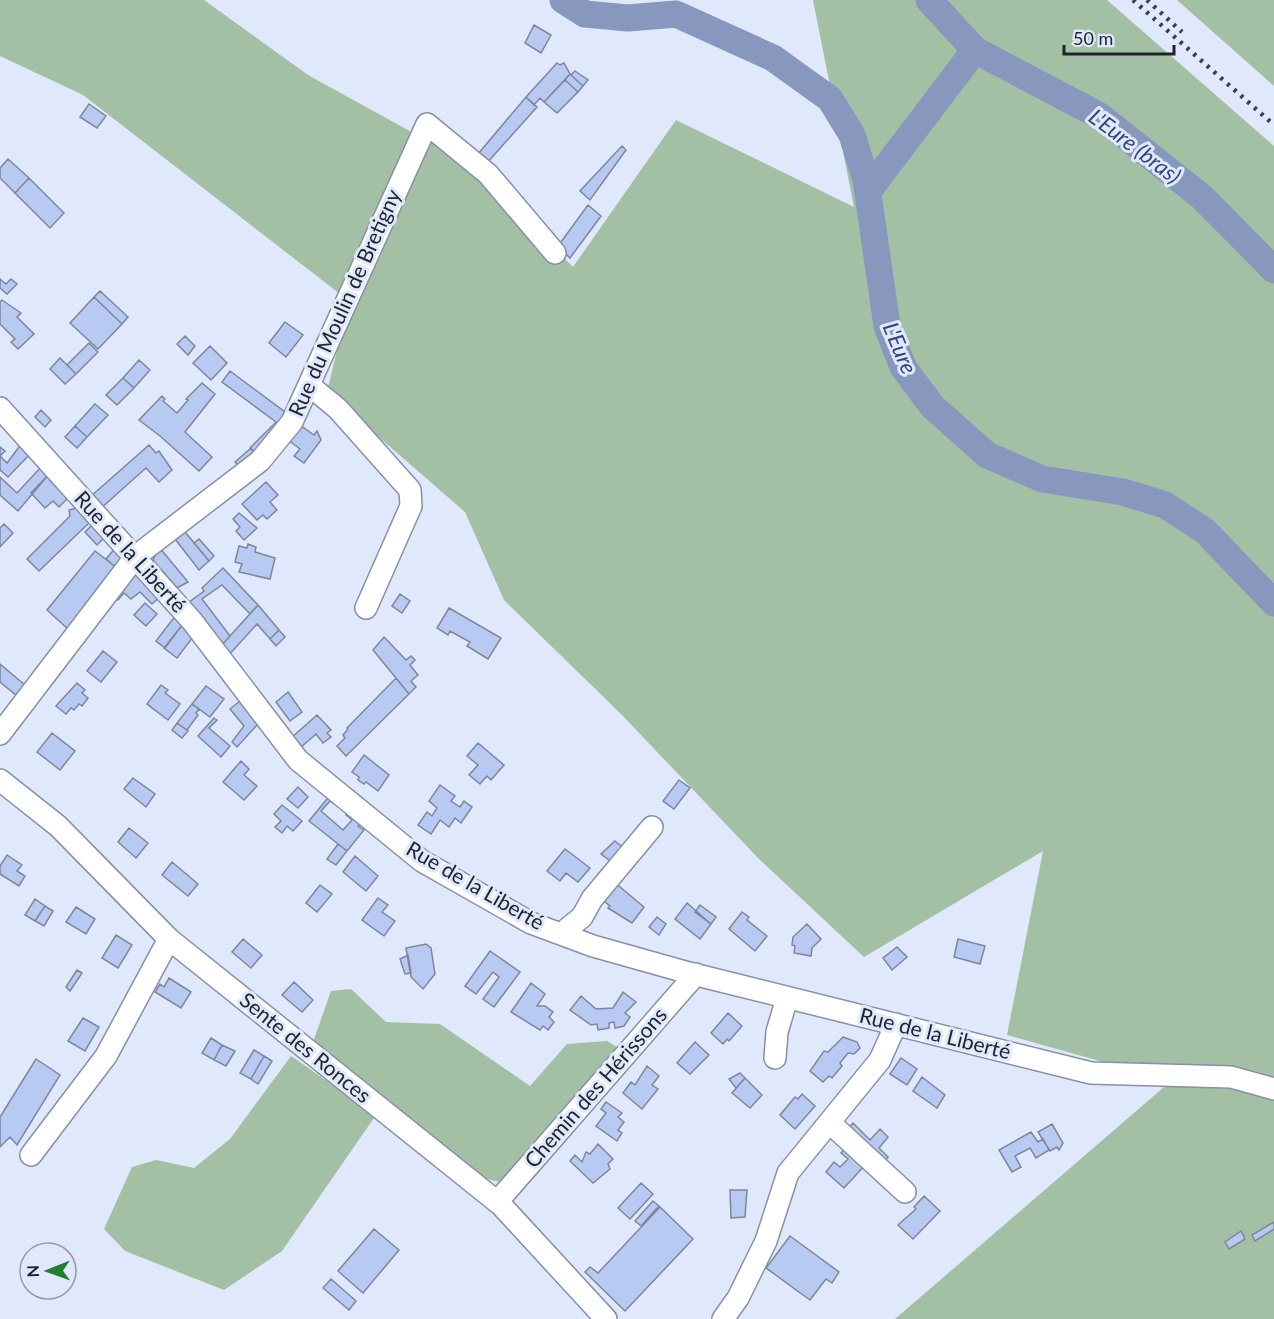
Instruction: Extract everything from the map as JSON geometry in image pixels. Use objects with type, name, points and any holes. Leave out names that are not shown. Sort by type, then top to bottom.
[{"type":"street","name":"Rue du Moulin de Bretigny","points":[[0,734],[136,556],[260,461],[292,422],[352,285],[427,124],[488,174],[555,253]]},
{"type":"street","points":[[309,386],[338,409],[410,490],[411,507],[366,608]]},
{"type":"street","name":"Rue de la Liberté","points":[[0,408],[136,556],[192,621],[298,760],[422,861],[531,923],[593,946],[696,974],[1091,1073],[1232,1077],[1274,1089]]},
{"type":"street","name":"Sente des Ronces","points":[[0,780],[58,826],[169,939],[497,1202],[606,1319]]},
{"type":"street","points":[[561,934],[582,917],[592,899],[652,827]]},
{"type":"street","points":[[31,1155],[106,1056],[169,939]]},
{"type":"street","name":"Chemin des Hérissons","points":[[497,1202],[696,974]]},
{"type":"street","points":[[775,1058],[777,1032],[787,998]]},
{"type":"street","points":[[723,1319],[738,1298],[766,1241],[788,1173],[880,1060],[896,1024]]},
{"type":"street","points":[[830,1123],[905,1192]]},
{"type":"green space","points":[[0,0],[204,0],[308,75],[475,167],[573,267],[676,120],[854,207],[813,0],[1107,0],[1274,146],[1274,1319],[895,1319],[1171,1081],[1007,1035],[1043,851],[864,957],[759,859],[621,714],[504,600],[465,512],[327,392],[349,301],[83,95],[0,56]]},
{"type":"green space","points":[[1177,0],[1274,0],[1274,86]]},
{"type":"green space","points":[[351,989],[386,1022],[440,1024],[530,1086],[567,1044],[607,1041],[620,1049],[500,1182],[479,1177],[313,1042],[331,991]]},
{"type":"green space","points":[[291,1056],[376,1115],[282,1251],[224,1290],[125,1251],[104,1229],[132,1167],[156,1160],[194,1168],[230,1139]]},
{"type":"building","points":[[534,25],[551,35],[541,53],[525,43]]},
{"type":"building","points":[[557,63],[560,65],[564,63],[570,74],[544,102],[540,98],[534,105],[526,97]]},
{"type":"building","points":[[575,71],[588,80],[583,86],[571,75]]},
{"type":"building","points":[[570,74],[583,86],[578,92],[565,80]]},
{"type":"building","points":[[565,80],[578,92],[557,113],[544,102]]},
{"type":"building","points":[[526,97],[537,107],[487,163],[478,154]]},
{"type":"building","points":[[89,104],[106,116],[97,128],[80,117]]},
{"type":"building","points":[[622,146],[626,150],[590,200],[580,191]]},
{"type":"building","points":[[8,159],[29,178],[15,193],[0,178],[0,168]]},
{"type":"building","points":[[29,178],[64,213],[50,228],[15,193]]},
{"type":"building","points":[[588,205],[601,216],[570,258],[558,246]]},
{"type":"building","points":[[0,279],[6,284],[11,279],[17,284],[7,294],[0,288]]},
{"type":"building","points":[[100,291],[128,317],[122,324],[94,297]]},
{"type":"building","points":[[94,297],[122,324],[98,349],[70,323]]},
{"type":"building","points":[[2,300],[21,313],[17,317],[34,334],[18,349],[11,342],[15,339],[0,324],[0,302]]},
{"type":"building","points":[[285,322],[303,335],[286,357],[269,343]]},
{"type":"building","points":[[185,336],[195,346],[188,355],[177,344]]},
{"type":"building","points":[[89,343],[98,352],[76,374],[67,365]]},
{"type":"building","points":[[210,346],[227,363],[211,380],[193,363]]},
{"type":"building","points":[[60,358],[76,374],[65,384],[50,369]]},
{"type":"building","points":[[139,360],[150,370],[134,388],[123,378]]},
{"type":"building","points":[[230,371],[289,415],[256,455],[250,448],[276,422],[222,382]]},
{"type":"building","points":[[123,378],[134,388],[117,405],[106,395]]},
{"type":"building","points":[[202,383],[215,394],[185,432],[212,457],[199,471],[139,420],[162,396],[165,399],[163,401],[177,413],[188,400],[186,399]]},
{"type":"building","points":[[95,404],[108,415],[87,437],[75,426]]},
{"type":"building","points":[[41,410],[51,420],[45,427],[35,417]]},
{"type":"building","points":[[297,423],[314,435],[317,431],[321,440],[304,463],[294,456],[300,449],[286,438]]},
{"type":"building","points":[[75,426],[87,437],[77,448],[65,437]]},
{"type":"building","points":[[22,443],[31,453],[8,477],[0,470],[0,456],[7,463]]},
{"type":"building","points":[[149,445],[156,453],[159,451],[172,470],[159,482],[146,468],[100,509],[90,497]]},
{"type":"building","points":[[251,448],[256,455],[241,468],[235,462]]},
{"type":"building","points":[[42,466],[49,474],[18,511],[0,495],[0,477],[17,493]]},
{"type":"building","points":[[49,474],[70,496],[59,507],[53,501],[45,508],[31,493]]},
{"type":"building","points":[[266,482],[278,495],[270,502],[277,510],[267,519],[263,515],[257,520],[242,504]]},
{"type":"building","points":[[80,507],[92,520],[39,571],[27,559],[70,516],[69,510]]},
{"type":"building","points":[[239,513],[257,528],[244,540],[236,531],[240,527],[233,519]]},
{"type":"building","points":[[94,523],[106,536],[97,545],[85,532]]},
{"type":"building","points":[[4,524],[13,533],[0,547],[0,528]]},
{"type":"building","points":[[181,527],[209,561],[199,570],[172,535]]},
{"type":"building","points":[[199,539],[214,556],[209,561],[194,543]]},
{"type":"building","points":[[248,544],[256,547],[255,552],[275,558],[270,579],[239,572],[242,564],[235,562],[239,546],[247,548]]},
{"type":"building","points":[[116,547],[123,554],[117,568],[106,559]]},
{"type":"building","points":[[159,547],[188,582],[177,588],[153,560]]},
{"type":"building","points":[[95,551],[117,568],[69,630],[47,610]]},
{"type":"building","points":[[223,568],[258,605],[250,614],[222,585],[202,599],[230,636],[220,647],[188,603],[204,591],[202,588]]},
{"type":"building","points":[[137,570],[161,596],[152,604],[140,592],[131,599],[124,593],[118,600],[111,594]]},
{"type":"building","points":[[400,594],[410,601],[402,613],[392,606]]},
{"type":"building","points":[[145,603],[157,614],[146,626],[134,615]]},
{"type":"building","points":[[258,605],[279,630],[270,639],[257,624],[228,656],[220,647]]},
{"type":"building","points":[[449,608],[501,638],[488,659],[467,646],[470,642],[450,631],[448,635],[437,628]]},
{"type":"building","points":[[176,615],[183,624],[165,648],[156,641]]},
{"type":"building","points":[[183,624],[193,637],[177,658],[164,648]]},
{"type":"building","points":[[279,630],[285,637],[276,646],[270,639]]},
{"type":"building","points":[[384,637],[406,660],[411,656],[415,660],[410,665],[418,675],[411,681],[416,687],[409,694],[373,650]]},
{"type":"building","points":[[103,651],[117,662],[101,682],[87,671]]},
{"type":"building","points":[[0,664],[25,685],[17,696],[0,682]]},
{"type":"building","points":[[396,678],[409,694],[346,756],[337,746],[345,738],[343,735],[347,728]]},
{"type":"building","points":[[77,683],[85,690],[82,693],[88,698],[82,706],[79,704],[74,710],[71,708],[66,714],[56,706]]},
{"type":"building","points":[[161,685],[168,690],[165,693],[180,704],[168,720],[147,704]]},
{"type":"building","points":[[206,686],[224,699],[210,717],[192,704]]},
{"type":"building","points":[[288,692],[302,712],[290,721],[276,702]]},
{"type":"building","points":[[240,701],[258,724],[237,747],[232,742],[244,726],[230,709]]},
{"type":"building","points":[[192,704],[199,709],[196,713],[198,715],[187,730],[177,723]]},
{"type":"building","points":[[317,715],[331,730],[327,733],[331,737],[323,743],[316,734],[300,748],[290,739]]},
{"type":"building","points":[[214,718],[217,720],[209,728],[230,746],[221,757],[198,736]]},
{"type":"building","points":[[177,723],[188,731],[182,738],[172,730]]},
{"type":"building","points":[[52,733],[75,751],[60,770],[37,752]]},
{"type":"building","points":[[478,743],[504,765],[491,780],[487,776],[480,784],[469,775],[478,765],[467,756]]},
{"type":"building","points":[[364,755],[389,775],[378,791],[366,782],[364,784],[358,780],[359,777],[352,772]]},
{"type":"building","points":[[241,761],[249,769],[244,775],[257,786],[244,800],[223,782]]},
{"type":"building","points":[[133,778],[155,794],[146,807],[124,789]]},
{"type":"building","points":[[679,780],[690,788],[674,809],[663,801]]},
{"type":"building","points":[[440,785],[455,796],[451,801],[460,807],[464,801],[472,807],[461,823],[455,818],[449,827],[440,820],[431,834],[418,825],[427,812],[432,816],[437,808],[429,801]]},
{"type":"building","points":[[298,787],[308,797],[298,808],[287,799]]},
{"type":"building","points":[[333,798],[333,803],[330,801],[321,811],[343,830],[352,820],[346,815],[349,811],[362,821],[358,826],[364,830],[347,851],[309,821],[327,799]]},
{"type":"building","points":[[282,805],[302,821],[293,831],[287,826],[282,833],[275,827],[281,821],[274,814]]},
{"type":"building","points":[[129,828],[148,843],[136,858],[118,842]]},
{"type":"building","points":[[615,841],[625,849],[614,864],[601,854]]},
{"type":"building","points":[[338,844],[347,851],[336,865],[327,859]]},
{"type":"building","points":[[565,849],[590,868],[578,882],[566,873],[560,881],[547,871]]},
{"type":"building","points":[[7,855],[22,865],[17,871],[25,876],[19,886],[0,874],[0,866]]},
{"type":"building","points":[[355,856],[378,876],[366,891],[343,872]]},
{"type":"building","points":[[172,862],[198,884],[188,896],[162,875]]},
{"type":"building","points":[[613,881],[644,907],[632,923],[608,908],[610,906],[600,898]]},
{"type":"building","points":[[320,885],[332,894],[317,912],[306,903]]},
{"type":"building","points":[[378,898],[388,905],[382,912],[395,921],[384,936],[362,920]]},
{"type":"building","points":[[35,899],[45,906],[35,921],[25,915]]},
{"type":"building","points":[[687,903],[711,924],[700,939],[675,919]]},
{"type":"building","points":[[700,905],[716,917],[711,924],[695,912]]},
{"type":"building","points":[[45,906],[53,911],[44,926],[35,921]]},
{"type":"building","points":[[76,907],[95,919],[86,934],[66,922]]},
{"type":"building","points":[[742,912],[749,917],[747,920],[767,936],[755,951],[729,929]]},
{"type":"building","points":[[657,917],[666,924],[659,935],[649,927]]},
{"type":"building","points":[[807,924],[821,939],[812,948],[811,956],[794,953],[795,946],[792,945],[793,937]]},
{"type":"building","points":[[116,935],[132,945],[118,968],[102,958]]},
{"type":"building","points":[[243,939],[262,955],[251,968],[232,952]]},
{"type":"building","points":[[958,939],[985,946],[980,964],[954,957]]},
{"type":"building","points":[[426,944],[431,948],[435,974],[423,989],[411,977],[406,948]]},
{"type":"building","points":[[897,947],[907,957],[892,970],[883,958]]},
{"type":"building","points":[[490,951],[520,972],[494,1007],[483,999],[499,977],[493,972],[476,994],[465,986]]},
{"type":"building","points":[[408,955],[411,973],[405,974],[400,959]]},
{"type":"building","points":[[77,970],[82,973],[70,991],[66,987]]},
{"type":"building","points":[[169,978],[191,992],[181,1008],[155,992],[160,984],[164,987]]},
{"type":"building","points":[[294,982],[313,1000],[302,1012],[282,995]]},
{"type":"building","points":[[531,983],[545,994],[537,1006],[545,1006],[553,1012],[549,1017],[554,1022],[548,1030],[543,1026],[540,1030],[511,1012]]},
{"type":"building","points":[[623,992],[636,1002],[625,1013],[630,1017],[624,1026],[615,1028],[614,1022],[609,1023],[609,1028],[598,1030],[597,1024],[591,1025],[570,1010],[581,996],[596,1009],[613,1008]]},
{"type":"building","points":[[728,1013],[742,1026],[729,1041],[727,1039],[723,1044],[711,1033]]},
{"type":"building","points":[[83,1018],[99,1027],[85,1051],[68,1041]]},
{"type":"building","points":[[843,1037],[857,1042],[860,1048],[854,1054],[848,1053],[840,1063],[842,1066],[832,1078],[829,1076],[823,1082],[810,1071],[824,1051],[828,1052]]},
{"type":"building","points":[[211,1038],[222,1045],[214,1060],[202,1053]]},
{"type":"building","points":[[695,1042],[709,1055],[690,1074],[677,1063]]},
{"type":"building","points":[[222,1045],[235,1051],[226,1066],[214,1060]]},
{"type":"building","points":[[254,1050],[264,1056],[251,1079],[240,1073]]},
{"type":"building","points":[[264,1056],[272,1061],[258,1084],[251,1079]]},
{"type":"building","points":[[901,1058],[917,1069],[907,1085],[890,1074]]},
{"type":"building","points":[[36,1059],[60,1075],[17,1145],[10,1137],[0,1147],[0,1117]]},
{"type":"building","points":[[647,1066],[659,1076],[652,1085],[658,1089],[642,1109],[623,1093],[631,1082],[635,1085]]},
{"type":"building","points":[[740,1073],[745,1078],[736,1088],[729,1079]]},
{"type":"building","points":[[922,1077],[945,1095],[937,1108],[913,1091]]},
{"type":"building","points":[[745,1078],[762,1095],[750,1108],[732,1093]]},
{"type":"building","points":[[802,1094],[815,1106],[795,1129],[780,1115],[795,1097],[798,1099]]},
{"type":"building","points":[[606,1102],[622,1113],[618,1117],[624,1122],[618,1130],[622,1133],[617,1141],[596,1126],[606,1113],[601,1109]]},
{"type":"building","points":[[853,1123],[870,1140],[880,1129],[888,1137],[879,1148],[888,1157],[880,1168],[844,1133]]},
{"type":"building","points":[[1052,1124],[1063,1143],[1059,1150],[1057,1147],[1050,1151],[1038,1132]]},
{"type":"building","points":[[1031,1132],[1038,1142],[1043,1139],[1049,1150],[1036,1158],[1030,1148],[1015,1156],[1021,1167],[1012,1172],[999,1150]]},
{"type":"building","points":[[598,1144],[613,1159],[608,1164],[610,1169],[593,1183],[570,1161],[575,1155],[582,1162],[586,1152],[590,1154]]},
{"type":"building","points":[[847,1147],[866,1164],[844,1188],[826,1172],[834,1162],[840,1167],[848,1159],[841,1153]]},
{"type":"building","points":[[641,1183],[653,1194],[630,1219],[618,1208]]},
{"type":"building","points":[[730,1190],[747,1190],[745,1217],[731,1218]]},
{"type":"building","points":[[924,1196],[940,1211],[913,1239],[898,1225],[916,1209],[914,1207]]},
{"type":"building","points":[[653,1201],[659,1206],[641,1226],[635,1221]]},
{"type":"building","points":[[660,1207],[693,1239],[625,1311],[585,1272],[590,1267],[598,1273]]},
{"type":"building","points":[[1274,1222],[1274,1229],[1255,1241],[1252,1235]]},
{"type":"building","points":[[374,1229],[399,1250],[363,1293],[338,1271]]},
{"type":"building","points":[[1241,1231],[1245,1239],[1229,1249],[1225,1242]]},
{"type":"building","points":[[790,1236],[839,1272],[832,1283],[826,1279],[810,1300],[766,1268]]},
{"type":"building","points":[[331,1279],[356,1301],[349,1310],[323,1288]]},
{"type":"waterway","name":"L'Eure","points":[[563,0],[585,14],[628,18],[676,14],[773,58],[830,99],[852,135],[866,180],[887,326],[903,367],[932,406],[987,455],[1042,479],[1123,492],[1165,505],[1205,531],[1274,603]]},
{"type":"waterway","name":"L'Eure (bras)","points":[[929,0],[975,50],[1100,116],[1203,198],[1274,270]]},
{"type":"waterway","name":"L'Eure (bras)","points":[[868,191],[975,50]]},
{"type":"railway","points":[[1133,0],[1274,125]]},
{"type":"railway","points":[[1147,0],[1182,32]]}]
